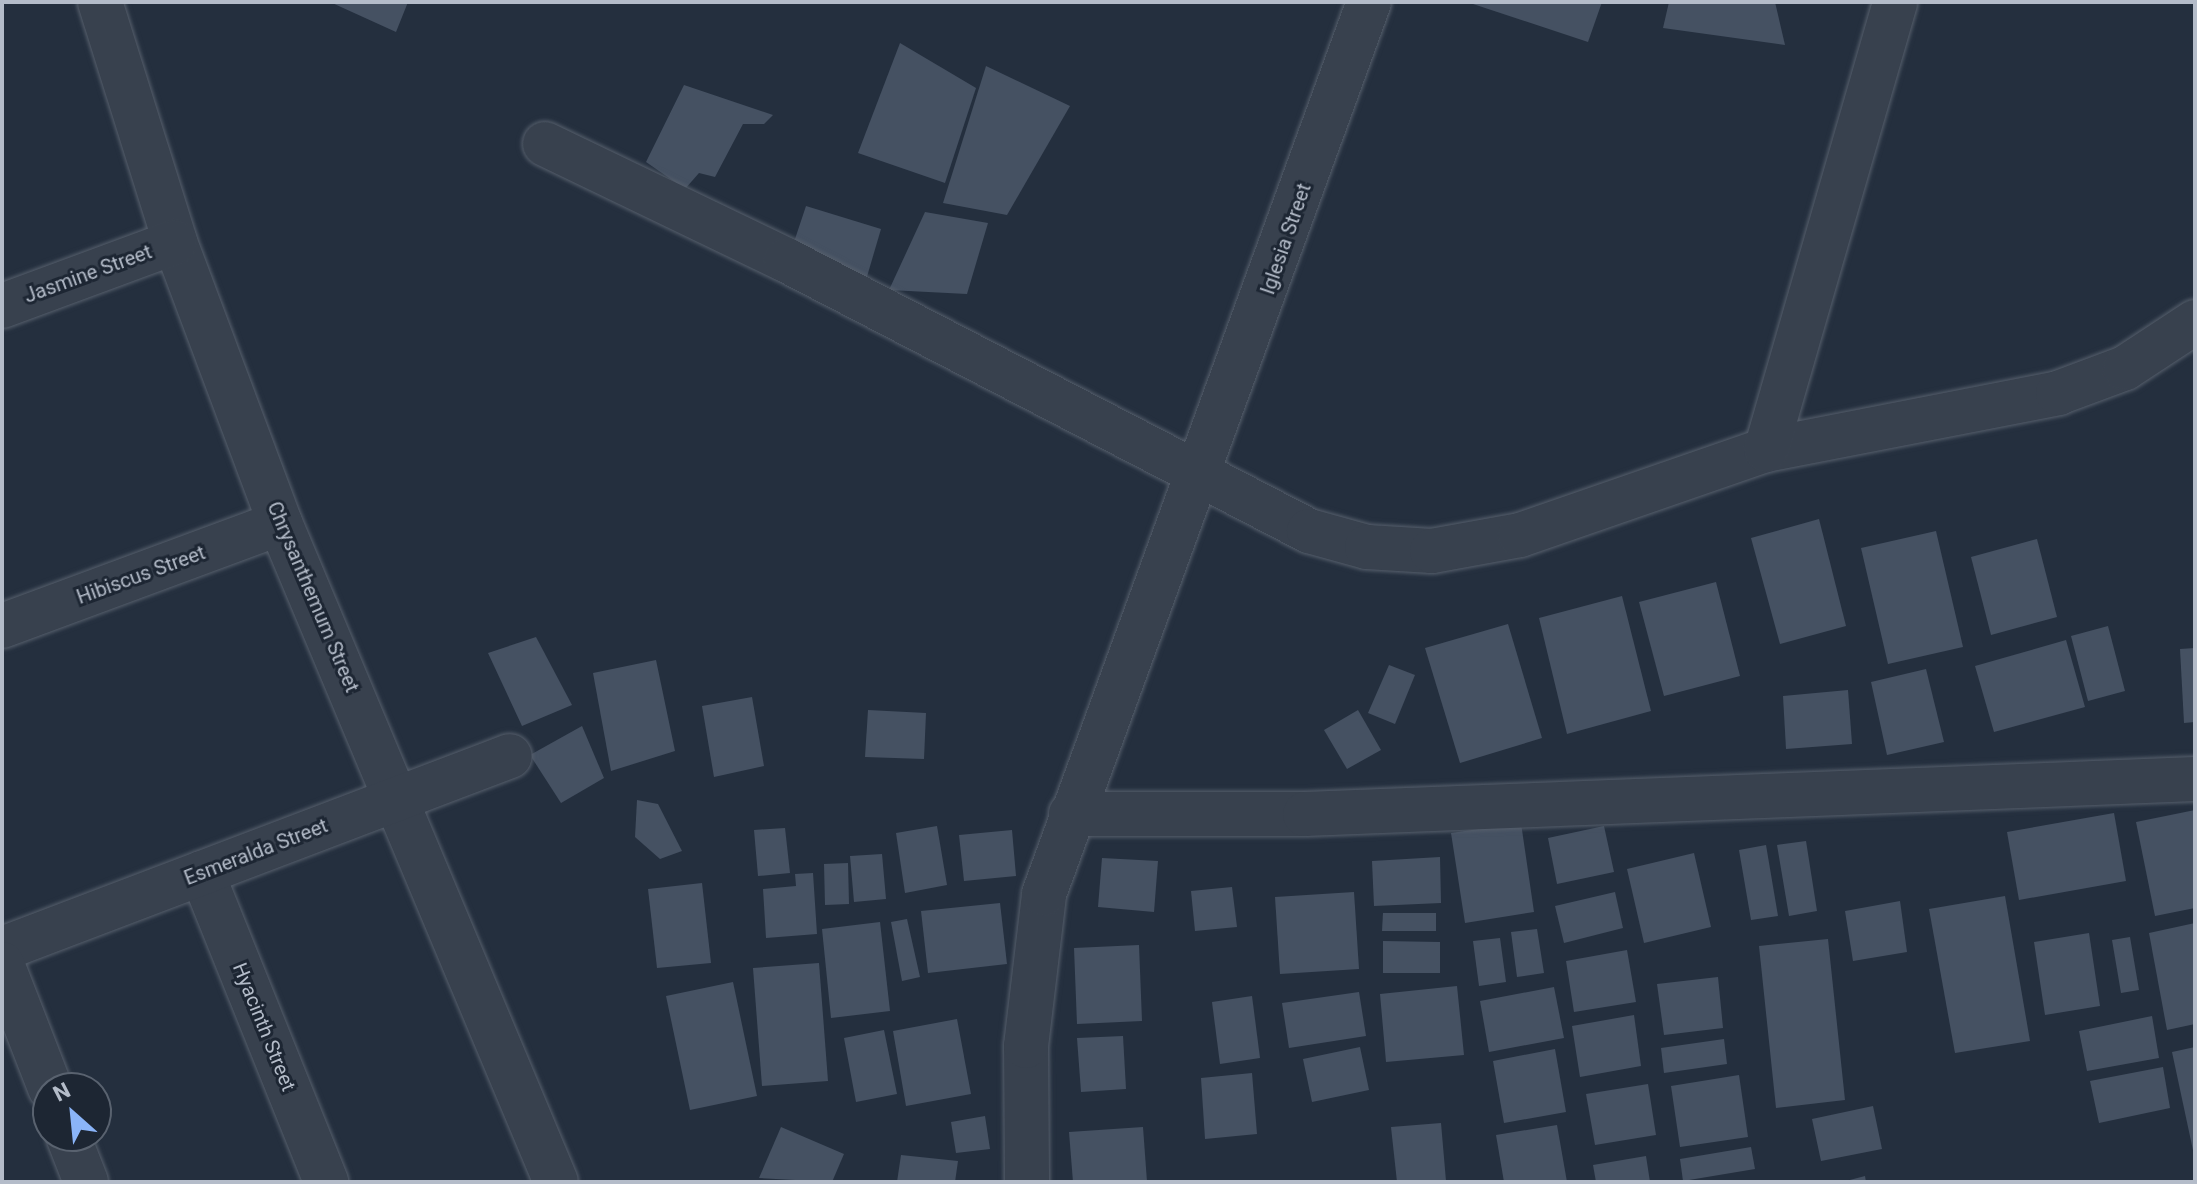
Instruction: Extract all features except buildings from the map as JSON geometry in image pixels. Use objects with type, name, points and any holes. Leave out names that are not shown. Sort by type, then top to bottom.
[{"type":"street","name":"Chrysanthemum Street","points":[[100,2],[175,242],[280,523],[400,798],[556,1182]]},
{"type":"street","name":"Iglesia Street","points":[[1027,1182],[1030,986],[1044,894],[1071,814],[1203,475],[1369,2]]},
{"type":"street","points":[[1766,450],[1895,2]]},
{"type":"street","points":[[545,144],[1309,531],[1367,547],[1432,551],[1520,535],[1766,450],[2058,393],[2125,368],[2195,322]]},
{"type":"street","name":"Jasmine Street","points":[[2,306],[175,242]]},
{"type":"street","name":"Hibiscus Street","points":[[2,626],[280,523]]},
{"type":"street","name":"Esmeralda Street","points":[[2,949],[510,756]]},
{"type":"street","points":[[1071,814],[1305,814],[2195,779]]},
{"type":"street","name":"Hyacinth Street","points":[[202,873],[326,1182]]},
{"type":"street","points":[[2,964],[44,1072]]},
{"type":"street","points":[[74,1152],[86,1182]]}]
